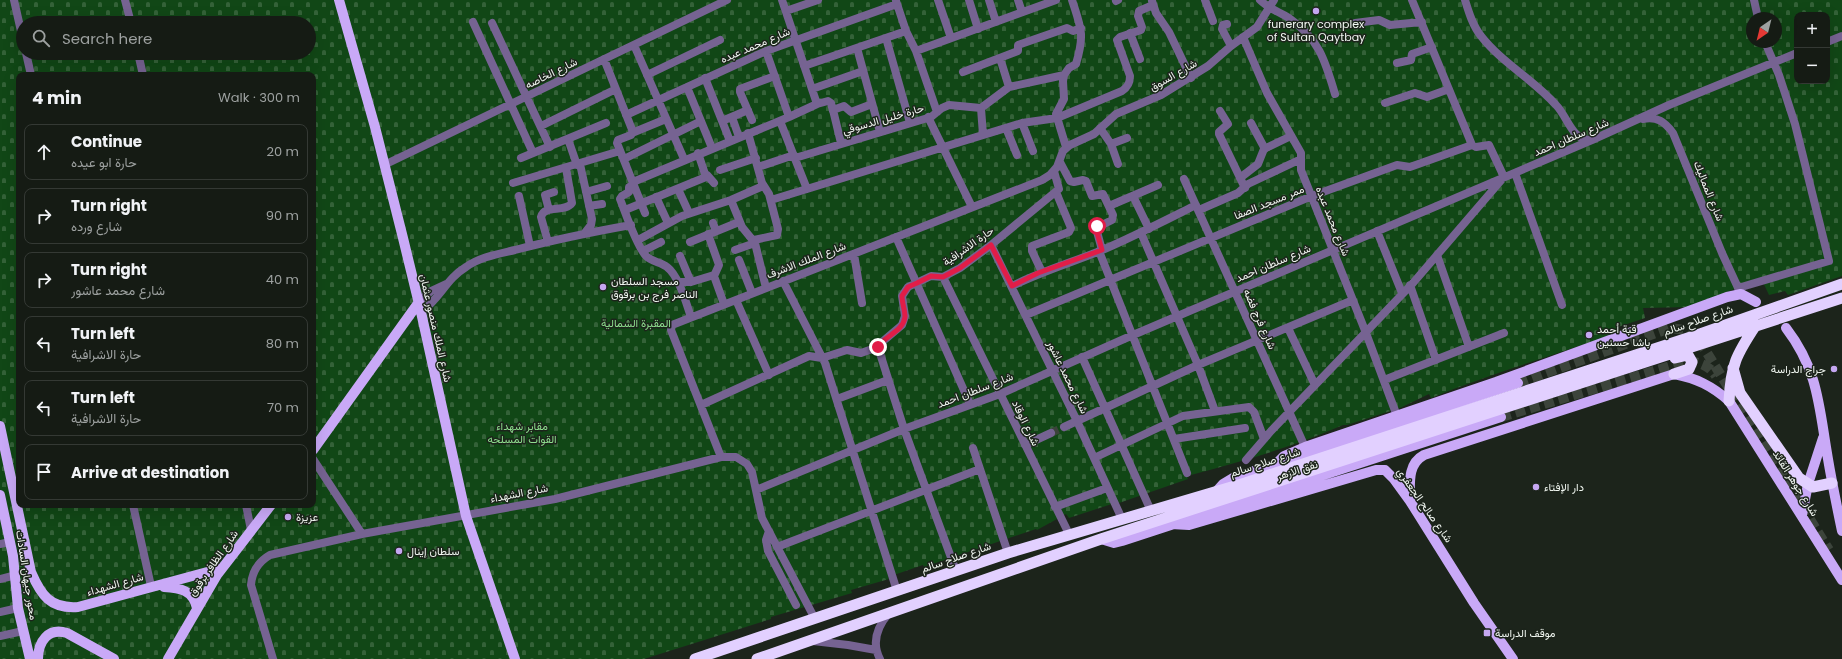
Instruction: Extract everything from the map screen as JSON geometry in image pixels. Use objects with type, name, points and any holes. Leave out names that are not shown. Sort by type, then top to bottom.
[{"type":"highway","name":"شارع صلاح سالم","points":[[695,659],[1008,553],[1069,534],[1215,493],[1700,334],[1842,284]]},
{"type":"highway","name":"شارع صلاح سالم","points":[[758,659],[1101,538],[1842,298]]},
{"type":"highway","points":[[1730,401],[1733,368],[1736,356],[1756,325]]},
{"type":"highway","points":[[1633,366],[1649,366],[1683,355],[1690,357],[1692,362],[1690,369],[1674,374]]},
{"type":"highway","points":[[1733,368],[1740,393],[1799,478],[1813,486],[1832,484]]},
{"type":"main road","name":"شارع الملك منصور عثمان","points":[[339,0],[384,164],[420,307],[466,516],[515,659]]},
{"type":"main road","points":[[1274,465],[1284,456],[1305,447],[1565,358],[1728,297],[1740,291],[1756,302]]},
{"type":"main road","points":[[316,446],[420,307]]},
{"type":"main road","name":"شارع جوهر القائد","points":[[1786,328],[1797,342],[1810,370],[1818,396],[1832,484],[1842,531]]},
{"type":"main road","points":[[1410,501],[1412,467],[1418,459],[1424,455],[1674,374],[1687,376],[1703,382],[1730,401]]},
{"type":"main road","name":"نفق الازهر","points":[[1215,493],[1228,481],[1518,383]]},
{"type":"main road","name":"شارع جوهر القائد","points":[[1730,401],[1842,580]]},
{"type":"main road","name":"نفق الازهر","points":[[1101,538],[1111,542],[1118,542],[1501,416]]},
{"type":"main road","name":"محور جيهان السادات","points":[[0,426],[16,501]]},
{"type":"main road","points":[[1802,514],[1808,484],[1824,435]]},
{"type":"main road","name":"شارع صالح الجعفري","points":[[1171,524],[1189,525],[1380,470],[1389,472],[1410,501],[1474,603],[1513,659]]},
{"type":"main road","name":"محور جيهان السادات","points":[[0,495],[5,543],[16,575],[18,608],[30,659]]},
{"type":"main road","name":"محور جيهان السادات","points":[[17,508],[31,572]]},
{"type":"main road","name":"شارع الظافر برقوق","points":[[168,659],[222,568],[269,508]]},
{"type":"main road","name":"شارع الشهداء","points":[[31,572],[39,591],[54,604],[66,607],[84,606],[151,586],[222,568]]},
{"type":"main road","points":[[151,586],[184,589],[194,599],[197,608]]},
{"type":"main road","points":[[38,659],[39,647],[44,638],[51,633],[59,631],[67,633],[114,659]]},
{"type":"street","points":[[14,0],[18,16]]},
{"type":"street","points":[[125,0],[129,16]]},
{"type":"street","name":"شارع الخاصه","points":[[384,164],[727,0]]},
{"type":"street","points":[[782,0],[817,104]]},
{"type":"street","points":[[786,11],[818,0]]},
{"type":"street","points":[[938,0],[952,38]]},
{"type":"street","points":[[968,0],[978,29]]},
{"type":"street","points":[[990,0],[996,22]]},
{"type":"street","points":[[1018,0],[1022,12]]},
{"type":"street","points":[[916,51],[1056,0]]},
{"type":"street","points":[[983,135],[981,108],[1009,87],[1064,75],[1076,63],[1082,39],[1081,28],[1072,0]]},
{"type":"street","points":[[1205,0],[1213,21]]},
{"type":"street","points":[[1260,0],[1294,22],[1311,37],[1319,47],[1326,62],[1335,94]]},
{"type":"street","name":"شارع السوق","points":[[1066,147],[1091,136],[1107,120],[1120,112],[1151,100],[1190,78],[1215,61],[1231,46],[1260,24],[1274,0]]},
{"type":"street","points":[[1246,460],[1289,412],[1410,286],[1504,177],[1489,145],[1476,147],[1472,145],[1412,0]]},
{"type":"street","points":[[1465,0],[1475,26],[1487,42],[1556,105],[1575,134],[1583,139],[1592,140]]},
{"type":"street","points":[[1754,0],[1757,12]]},
{"type":"street","points":[[896,2],[906,31],[916,51],[937,112]]},
{"type":"street","name":"شارع محمد عبده","points":[[626,115],[766,51],[896,2]]},
{"type":"street","points":[[771,200],[1006,128],[1057,118],[1127,88],[1130,82],[1130,76],[1117,41],[1120,37],[1142,29],[1138,16],[1139,11],[1152,3],[1169,32],[1190,78]]},
{"type":"street","points":[[1355,23],[1379,20],[1390,25],[1422,22]]},
{"type":"street","points":[[473,22],[534,154]]},
{"type":"street","points":[[492,23],[550,146]]},
{"type":"street","points":[[1227,24],[1223,25],[1222,29],[1231,46]]},
{"type":"street","points":[[963,72],[1019,51],[1018,45],[1067,28],[1073,31],[1081,28]]},
{"type":"street","points":[[804,66],[906,31]]},
{"type":"street","points":[[1130,33],[1140,59]]},
{"type":"street","points":[[1830,41],[1842,36]]},
{"type":"street","name":"شارع محمد عبده","points":[[1243,37],[1267,93],[1300,153],[1301,170],[1366,333],[1397,416]]},
{"type":"street","points":[[886,38],[910,123]]},
{"type":"street","points":[[647,75],[720,40]]},
{"type":"street","points":[[634,45],[684,159]]},
{"type":"street","points":[[1397,63],[1411,60],[1412,54],[1432,47]]},
{"type":"street","points":[[857,48],[880,132]]},
{"type":"street","points":[[1740,291],[1829,261],[1795,124],[1781,80],[1767,48]]},
{"type":"street","points":[[766,51],[789,117]]},
{"type":"street","name":"شارع سلطان احمد","points":[[756,490],[904,429],[1000,394],[1176,316],[1515,173],[1676,102],[1794,54]]},
{"type":"street","points":[[1000,58],[1009,87]]},
{"type":"street","points":[[604,59],[632,133]]},
{"type":"street","points":[[28,60],[30,72]]},
{"type":"street","points":[[140,60],[143,72]]},
{"type":"street","points":[[812,89],[863,71]]},
{"type":"street","points":[[1064,75],[1064,100],[1056,112],[1066,147]]},
{"type":"street","points":[[752,120],[740,89],[774,76]]},
{"type":"street","points":[[705,78],[730,141]]},
{"type":"street","points":[[687,87],[712,148]]},
{"type":"street","points":[[541,126],[616,89]]},
{"type":"street","points":[[1385,104],[1415,93],[1427,97],[1449,89]]},
{"type":"street","points":[[691,317],[677,282],[666,266],[650,260],[643,251],[620,198],[629,192],[629,187],[633,183],[684,159],[789,117],[817,104],[828,101],[831,103],[841,143]]},
{"type":"street","points":[[833,111],[844,106],[851,112],[872,104]]},
{"type":"street","name":"حارة خليل الدسوقي","points":[[758,167],[910,123],[928,117],[949,105],[981,108]]},
{"type":"street","points":[[722,121],[748,110]]},
{"type":"street","points":[[1220,111],[1228,124],[1219,132],[1219,134],[1245,188]]},
{"type":"street","points":[[732,117],[739,137]]},
{"type":"street","points":[[928,117],[972,207]]},
{"type":"street","points":[[645,214],[617,142],[632,133],[666,118]]},
{"type":"street","name":"شارع المماليك","points":[[1639,119],[1658,119],[1666,124],[1673,133],[1722,254],[1740,291]]},
{"type":"street","points":[[780,120],[807,189]]},
{"type":"street","points":[[513,183],[579,164],[622,155],[701,121]]},
{"type":"street","points":[[521,158],[534,154],[606,123]]},
{"type":"street","points":[[1250,123],[1265,149]]},
{"type":"street","points":[[1022,124],[1033,150]]},
{"type":"street","points":[[1006,128],[1017,155]]},
{"type":"street","points":[[1100,128],[1111,144],[1118,164]]},
{"type":"street","points":[[735,250],[774,236],[778,232],[771,200],[769,194],[763,186],[748,133]]},
{"type":"street","points":[[1240,178],[1258,164],[1262,152],[1265,149],[1291,136]]},
{"type":"street","points":[[1111,144],[1128,138]]},
{"type":"street","points":[[568,139],[579,164],[592,222],[584,234]]},
{"type":"street","name":"ممر مسجد الصفا","points":[[1026,316],[1110,279],[1312,196],[1397,165],[1410,167],[1472,145]]},
{"type":"street","name":"شارع الملك الاشرف","points":[[721,457],[671,330],[672,325],[1042,180],[1054,171],[1060,162],[1066,147]]},
{"type":"street","points":[[698,153],[707,175],[714,183]]},
{"type":"street","points":[[720,170],[756,158]]},
{"type":"street","points":[[1012,286],[1042,272],[1100,250],[1198,208],[1238,193],[1248,184],[1301,159]]},
{"type":"street","points":[[1060,162],[1068,180],[1074,182],[1082,179],[1085,180],[1092,196],[1102,193],[1114,216],[1113,219],[1096,228],[1100,250],[1110,279],[1187,473]]},
{"type":"street","points":[[548,242],[541,217],[544,212],[567,207],[572,203],[566,168]]},
{"type":"street","points":[[1042,272],[1032,251],[1032,246],[1069,232],[1071,228],[1056,192],[1059,187],[1054,171]]},
{"type":"street","points":[[1515,173],[1562,305]]},
{"type":"street","points":[[625,210],[705,178],[707,175]]},
{"type":"street","name":"شارع فرج فضه","points":[[1184,179],[1305,447]]},
{"type":"street","points":[[1109,206],[1158,185]]},
{"type":"street","points":[[586,192],[606,186]]},
{"type":"street","points":[[638,240],[668,223],[690,213],[731,200],[763,186]]},
{"type":"street","points":[[678,188],[690,213]]},
{"type":"street","points":[[549,210],[545,195],[554,192]]},
{"type":"street","name":"حارة الاشرافية","points":[[878,347],[902,325],[905,316],[902,296],[908,287],[931,276],[943,277],[960,268],[991,245],[1056,192]]},
{"type":"street","points":[[519,196],[530,246]]},
{"type":"street","points":[[1133,196],[1149,229]]},
{"type":"street","points":[[656,197],[668,223]]},
{"type":"street","points":[[731,200],[739,222],[755,242],[766,288]]},
{"type":"street","points":[[589,206],[602,204]]},
{"type":"street","points":[[677,282],[691,282],[714,275],[718,269],[719,265],[712,233],[713,222]]},
{"type":"street","points":[[690,242],[739,222]]},
{"type":"street","points":[[420,307],[431,290],[446,284],[467,266],[479,260],[530,246],[631,225]]},
{"type":"street","points":[[1377,231],[1402,293]]},
{"type":"street","points":[[1141,233],[1198,365],[1215,411]]},
{"type":"street","points":[[896,237],[970,404]]},
{"type":"street","points":[[643,251],[661,242]]},
{"type":"street","name":"شارع محمد عاشور","points":[[991,245],[1077,421],[1122,519]]},
{"type":"street","points":[[854,254],[862,303]]},
{"type":"street","points":[[1437,255],[1470,347]]},
{"type":"street","points":[[680,256],[691,282]]},
{"type":"street","points":[[739,260],[752,293]]},
{"type":"street","points":[[714,275],[724,304]]},
{"type":"street","name":"شارع الوقاد","points":[[943,277],[1069,534]]},
{"type":"street","points":[[783,281],[825,363],[897,591]]},
{"type":"street","points":[[1410,286],[1436,360]]},
{"type":"street","points":[[736,300],[769,375]]},
{"type":"street","points":[[1064,427],[1198,365],[1353,300]]},
{"type":"street","points":[[1288,328],[1315,385]]},
{"type":"street","points":[[1384,380],[1504,333]]},
{"type":"street","points":[[701,405],[809,356],[822,358],[847,350],[861,353],[878,347],[904,429],[956,571]]},
{"type":"street","points":[[1082,357],[1151,511]]},
{"type":"street","points":[[837,399],[888,380]]},
{"type":"street","points":[[1094,458],[1183,416],[1215,411],[1251,408],[1254,412],[1264,439]]},
{"type":"street","points":[[1174,438],[1245,428]]},
{"type":"street","points":[[1025,445],[1052,433]]},
{"type":"street","points":[[973,448],[1008,553]]},
{"type":"street","name":"شارع الشهداء","points":[[273,659],[251,585],[253,574],[258,565],[266,558],[275,554],[362,534],[555,499],[721,457],[736,457],[747,464],[752,472],[758,504],[769,531],[815,619]]},
{"type":"street","points":[[316,464],[362,534]]},
{"type":"street","points":[[777,547],[980,469]]},
{"type":"street","points":[[1055,507],[1108,488]]},
{"type":"street","points":[[134,508],[151,586]]},
{"type":"street","points":[[247,508],[252,530]]},
{"type":"street","name":"شارع الشهداء","points":[[769,531],[766,540],[768,550],[796,605]]},
{"type":"street","points":[[0,579],[16,575]]},
{"type":"street","points":[[0,612],[18,608]]},
{"type":"street","points":[[880,659],[876,650],[878,629],[889,612]]},
{"type":"street","points":[[0,636],[24,631]]},
{"type":"street","points":[[808,642],[834,643],[876,650]]},
{"type":"green space","name":"المقبرة الشمالية","points":[[0,0],[1842,0],[1842,276],[1788,295],[1785,291],[1769,295],[1762,280],[1744,285],[1690,307],[1643,308],[1645,318],[1618,327],[1619,332],[1477,380],[1431,398],[1429,394],[1400,408],[1343,425],[1285,447],[1187,476],[1188,479],[1119,503],[1118,502],[1069,518],[1066,514],[1037,530],[1036,529],[924,567],[923,565],[888,577],[889,579],[851,590],[852,593],[771,617],[771,619],[644,659],[0,659]]},
{"type":"tunnel","points":[[1518,383],[1670,328],[1686,330],[1699,340],[1829,550]]},
{"type":"tunnel","points":[[1501,417],[1687,361],[1696,362],[1703,365],[1710,369],[1716,376]]},
{"type":"tunnel","points":[[1051,433],[1064,427]]},
{"type":"place","name":"funerary complex of Sultan Qaytbay","points":[[1316,11]]},
{"type":"place","name":"مسجد السلطان الناصر فرج بن برقوق","points":[[603,287]]},
{"type":"place","name":"قبة أحمد باشا حسنين","points":[[1589,335]]},
{"type":"place","name":"جراج الدراسة","points":[[1834,369]]},
{"type":"place","name":"دار الإفتاء","points":[[1536,487]]},
{"type":"place","name":"عزيزة","points":[[288,517]]},
{"type":"place","name":"سلطان إينال","points":[[399,551]]},
{"type":"place","name":"موقف الدراسة","points":[[1487,633]]},
{"type":"route","points":[[878,347],[880,343],[902,325],[905,316],[902,296],[908,287],[934,275],[942,277],[946,276],[960,268],[991,245],[1012,286],[1038,273],[1102,250],[1096,229],[1097,226]]},
{"type":"park label","name":"مقابر شهداء القوات المسلحه","points":[[522,432]]}]
